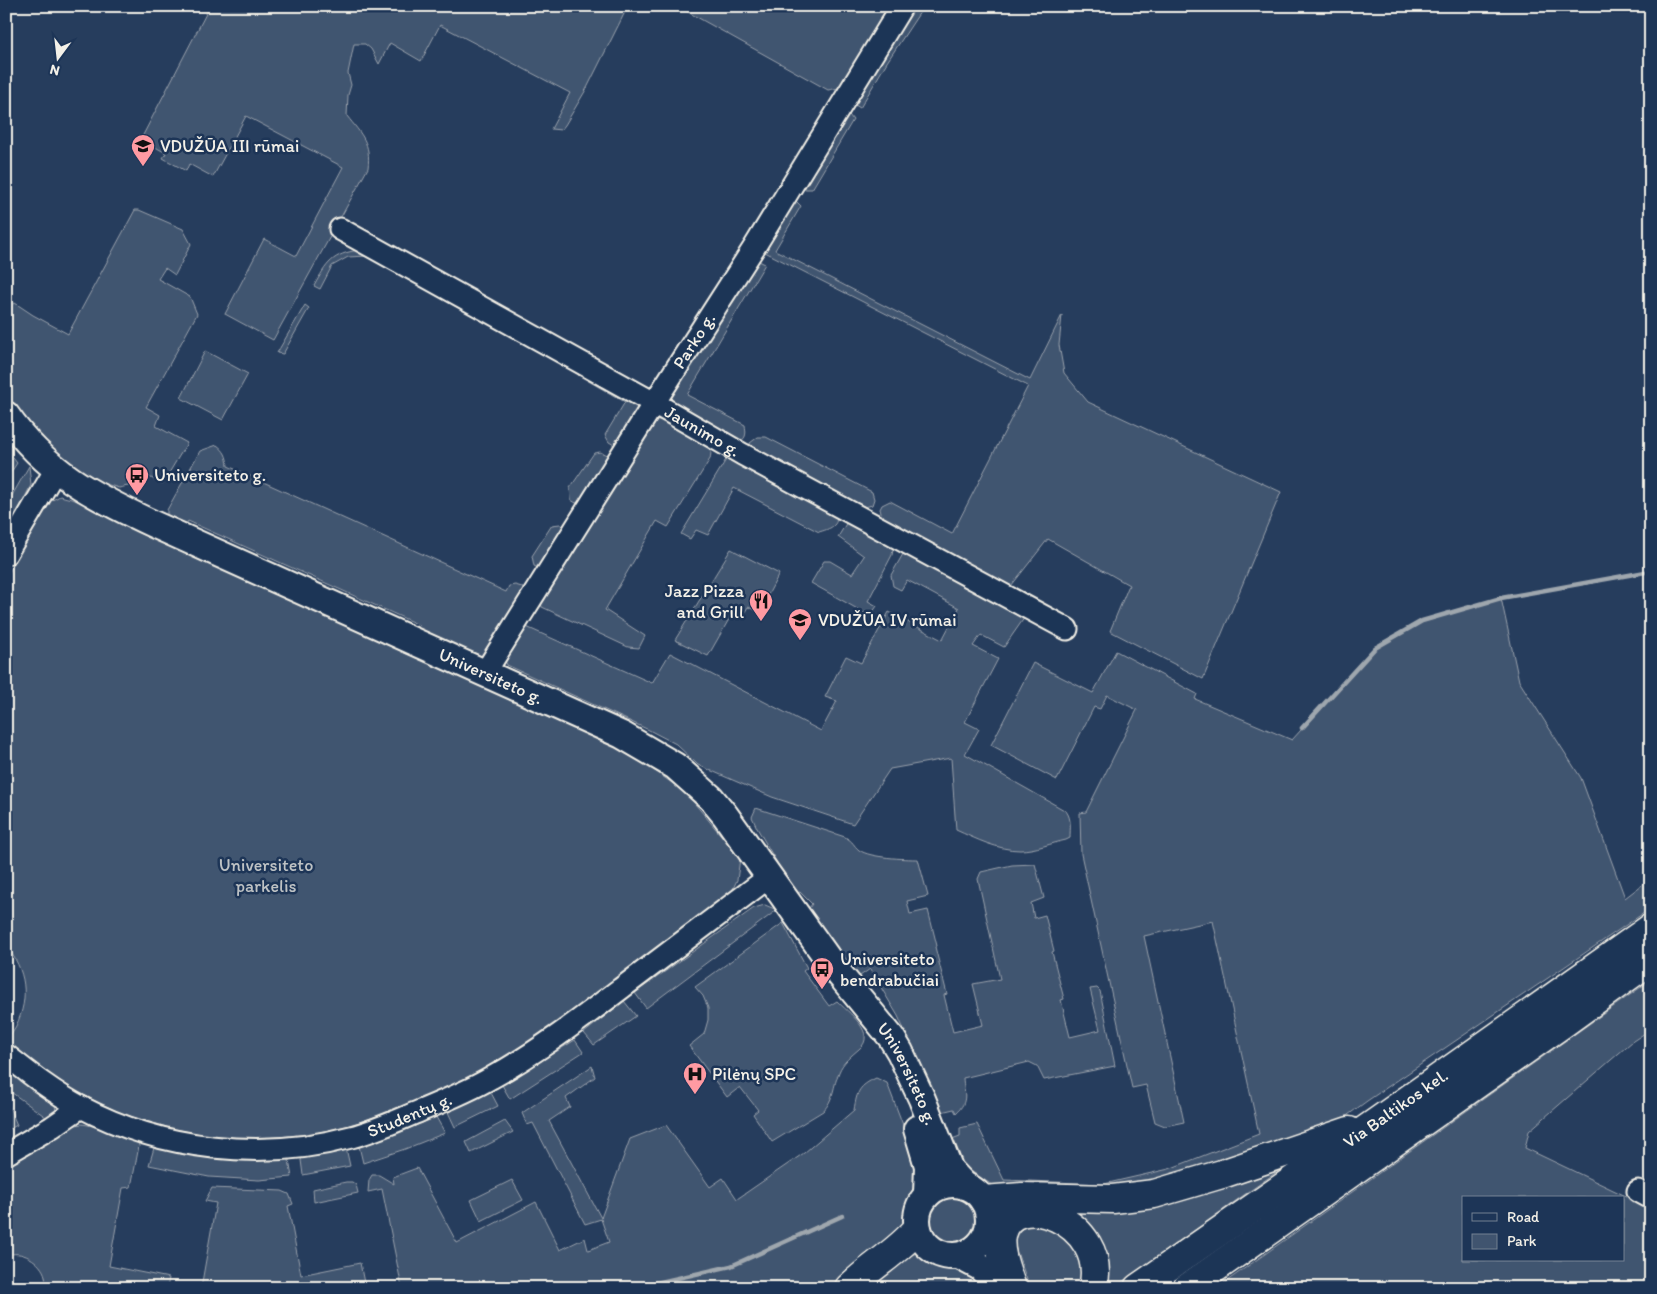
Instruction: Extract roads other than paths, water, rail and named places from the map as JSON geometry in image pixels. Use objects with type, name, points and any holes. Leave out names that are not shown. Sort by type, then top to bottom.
[{"type":"highway","name":"Via Baltikos kel.","points":[[1138,1288],[1651,928]]},
{"type":"highway","name":"Via Baltikos kel.","points":[[1187,1288],[1651,960]]},
{"type":"highway","points":[[974,1193],[1022,1197],[1113,1199],[1154,1194],[1222,1174],[1378,1121]]},
{"type":"highway","points":[[1010,1288],[1003,1256],[1001,1235],[1010,1219],[1023,1212],[1041,1211],[1063,1219],[1081,1234],[1092,1252],[1095,1278],[1093,1288]]},
{"type":"highway","points":[[849,1288],[864,1273],[896,1251],[917,1229]]},
{"type":"main road","name":"Universiteto g.","points":[[6,416],[33,449],[56,470],[91,494],[622,735],[675,766],[693,781],[720,809],[836,970],[880,1022],[900,1052],[922,1099],[950,1170],[974,1193]]},
{"type":"main road","name":"Universiteto g.","points":[[836,970],[878,1044],[920,1134],[928,1166],[927,1194]]},
{"type":"main road","points":[[986,1235],[970,1252],[959,1256],[948,1256],[938,1253],[928,1247],[921,1239],[917,1229],[917,1210],[927,1194],[945,1184],[955,1183],[974,1193],[988,1211],[989,1223],[986,1235],[988,1248],[1010,1288]]},
{"type":"main road","points":[[959,1256],[980,1267],[1002,1288]]},
{"type":"street","name":"Parko g.","points":[[484,674],[654,403],[752,252],[902,6]]},
{"type":"street","name":"Jaunimo g.","points":[[340,229],[654,403],[742,454],[1067,629]]},
{"type":"street","points":[[6,554],[56,470]]},
{"type":"street","name":"Studentų g.","points":[[6,1055],[38,1081],[81,1107],[149,1134],[182,1142],[258,1150],[294,1148],[351,1137],[439,1103],[492,1078],[572,1025],[769,877]]},
{"type":"street","points":[[6,1154],[52,1127],[81,1107]]},
{"type":"waterway","points":[[1302,728],[1375,648],[1422,621],[1501,598],[1651,571]]},
{"type":"waterway","points":[[634,1288],[731,1266],[842,1216]]},
{"type":"place","name":"VDUŽŪA III rūmai","points":[[143,167]]},
{"type":"place","name":"Universiteto g.","points":[[137,496]]},
{"type":"place","name":"Jazz Pizza and Grill","points":[[761,622]]},
{"type":"place","name":"VDUŽŪA IV rūmai","points":[[800,641]]},
{"type":"place","name":"Universiteto bendrabučiai","points":[[822,990]]},
{"type":"place","name":"Pilėnų SPC","points":[[695,1095]]},
{"type":"park label","name":"Universiteto parkelis","points":[[266,875]]}]
